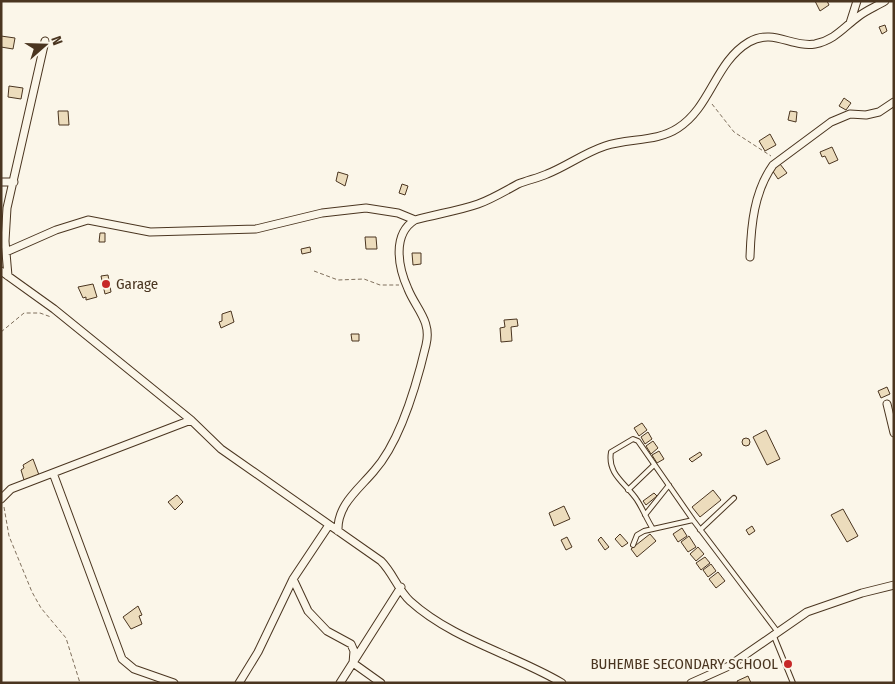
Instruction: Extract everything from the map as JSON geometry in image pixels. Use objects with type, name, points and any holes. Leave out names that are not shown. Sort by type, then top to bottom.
[{"type":"street","points":[[850,22],[857,1]]},
{"type":"street","points":[[338,531],[337,522],[347,502],[374,472],[392,443],[423,358],[427,339],[426,320],[407,287],[400,258],[400,238],[408,224],[415,220],[476,205],[524,182],[550,173],[605,146],[662,135],[676,129],[688,120],[704,100],[719,73],[732,55],[749,42],[760,37],[771,36],[806,45],[815,44],[840,34],[850,22],[886,1]]},
{"type":"street","points":[[45,41],[6,223],[5,274],[54,309],[191,420],[221,449],[381,562],[408,599],[418,607],[469,639],[562,683]]},
{"type":"street","points":[[750,257],[754,210],[768,172],[779,160],[841,116],[872,114],[894,102]]},
{"type":"street","points":[[1,182],[14,182]]},
{"type":"street","points":[[6,252],[88,220],[150,232],[256,229],[322,213],[366,208],[398,213],[415,220]]},
{"type":"street","points":[[887,404],[894,433]]},
{"type":"street","points":[[2,498],[11,488],[191,420]]},
{"type":"street","points":[[53,473],[122,659],[134,669],[174,683]]},
{"type":"street","points":[[240,683],[262,644],[293,579],[329,525]]},
{"type":"street","points":[[293,579],[308,611],[327,631],[350,644],[354,651],[353,663]]},
{"type":"street","points":[[690,683],[729,666],[775,633],[820,607],[894,585]]},
{"type":"street","points":[[340,683],[401,587]]},
{"type":"street","points":[[353,663],[381,683]]},
{"type":"lane","points":[[653,529],[639,503],[612,469],[611,452],[627,441],[636,439],[775,633],[793,683]]},
{"type":"lane","points":[[628,490],[654,465]]},
{"type":"lane","points":[[645,515],[669,485]]},
{"type":"lane","points":[[700,530],[734,498]]},
{"type":"lane","points":[[633,545],[641,532],[693,520]]},
{"type":"path","points":[[704,100],[713,104],[734,132],[756,148],[779,160]]},
{"type":"path","points":[[314,271],[338,280],[364,279],[377,284],[407,287]]},
{"type":"path","points":[[1,332],[24,313],[40,313],[55,318]]},
{"type":"path","points":[[2,498],[5,522],[32,592],[45,613],[66,638],[80,683]]},
{"type":"building","points":[[815,1],[827,1],[829,5],[820,11]]},
{"type":"building","points":[[885,25],[887,31],[882,34],[879,27]]},
{"type":"building","points":[[1,36],[15,38],[13,49],[1,47]]},
{"type":"building","points":[[9,86],[23,88],[21,99],[8,97]]},
{"type":"building","points":[[844,98],[851,103],[846,110],[839,106]]},
{"type":"building","points":[[58,111],[68,111],[69,125],[59,125]]},
{"type":"building","points":[[790,111],[797,112],[796,122],[788,120]]},
{"type":"building","points":[[770,134],[776,145],[765,151],[759,141]]},
{"type":"building","points":[[832,147],[838,160],[829,164],[825,156],[822,157],[820,152]]},
{"type":"building","points":[[780,164],[787,173],[778,179],[772,170]]},
{"type":"building","points":[[338,172],[348,175],[345,186],[336,181]]},
{"type":"building","points":[[402,184],[408,186],[405,195],[399,193]]},
{"type":"building","points":[[100,233],[105,233],[105,242],[99,242]]},
{"type":"building","points":[[365,237],[376,237],[377,249],[366,249]]},
{"type":"building","points":[[310,247],[311,252],[302,254],[301,249]]},
{"type":"building","points":[[412,253],[421,253],[421,264],[413,265]]},
{"type":"building","name":"Garage","points":[[108,275],[111,292],[105,294],[101,276]]},
{"type":"building","points":[[93,284],[97,297],[86,300],[86,297],[83,298],[78,287]]},
{"type":"building","points":[[231,311],[234,322],[221,328],[219,322],[222,321],[222,314]]},
{"type":"building","points":[[517,319],[518,326],[511,327],[512,341],[501,342],[500,328],[505,327],[504,320]]},
{"type":"building","points":[[351,334],[359,334],[359,341],[352,341]]},
{"type":"building","points":[[887,387],[890,394],[881,398],[878,391]]},
{"type":"building","points":[[642,423],[647,430],[639,436],[634,428]]},
{"type":"building","points":[[766,430],[780,459],[767,465],[753,437]]},
{"type":"building","points":[[648,432],[652,439],[645,444],[641,437]]},
{"type":"building","points":[[746,438],[750,442],[746,446],[742,442]]},
{"type":"building","points":[[653,441],[658,448],[651,454],[646,446]]},
{"type":"building","points":[[659,451],[664,459],[657,463],[652,455]]},
{"type":"building","points":[[700,452],[702,455],[692,462],[689,459]]},
{"type":"building","points":[[33,459],[39,475],[24,480],[21,470],[24,468],[23,465]]},
{"type":"building","points":[[713,490],[721,500],[700,517],[692,507]]},
{"type":"building","points":[[654,493],[657,496],[646,505],[643,501]]},
{"type":"building","points":[[177,495],[183,502],[175,510],[168,502]]},
{"type":"building","points":[[564,506],[570,519],[554,526],[549,513]]},
{"type":"building","points":[[843,509],[858,536],[847,542],[831,515]]},
{"type":"building","points":[[752,526],[755,531],[749,535],[746,530]]},
{"type":"building","points":[[682,528],[687,536],[678,542],[673,534]]},
{"type":"building","points":[[620,534],[628,543],[622,547],[615,539]]},
{"type":"building","points":[[650,534],[656,541],[637,557],[631,549]]},
{"type":"building","points":[[689,536],[696,547],[688,552],[681,542]]},
{"type":"building","points":[[567,537],[572,547],[566,550],[561,540]]},
{"type":"building","points":[[601,537],[609,547],[605,550],[598,540]]},
{"type":"building","points":[[698,547],[704,554],[696,561],[690,554]]},
{"type":"building","points":[[705,557],[710,563],[701,570],[696,563]]},
{"type":"building","points":[[711,564],[716,571],[708,577],[703,570]]},
{"type":"building","points":[[718,572],[725,581],[716,588],[709,579]]},
{"type":"building","points":[[138,606],[142,615],[139,616],[142,624],[131,629],[123,617]]},
{"type":"building","points":[[748,676],[751,683],[738,683],[737,681]]},
{"type":"place","name":"Garage","points":[[106,284]]},
{"type":"place","name":"BUHEMBE SECONDARY SCHOOL","points":[[788,664]]}]
